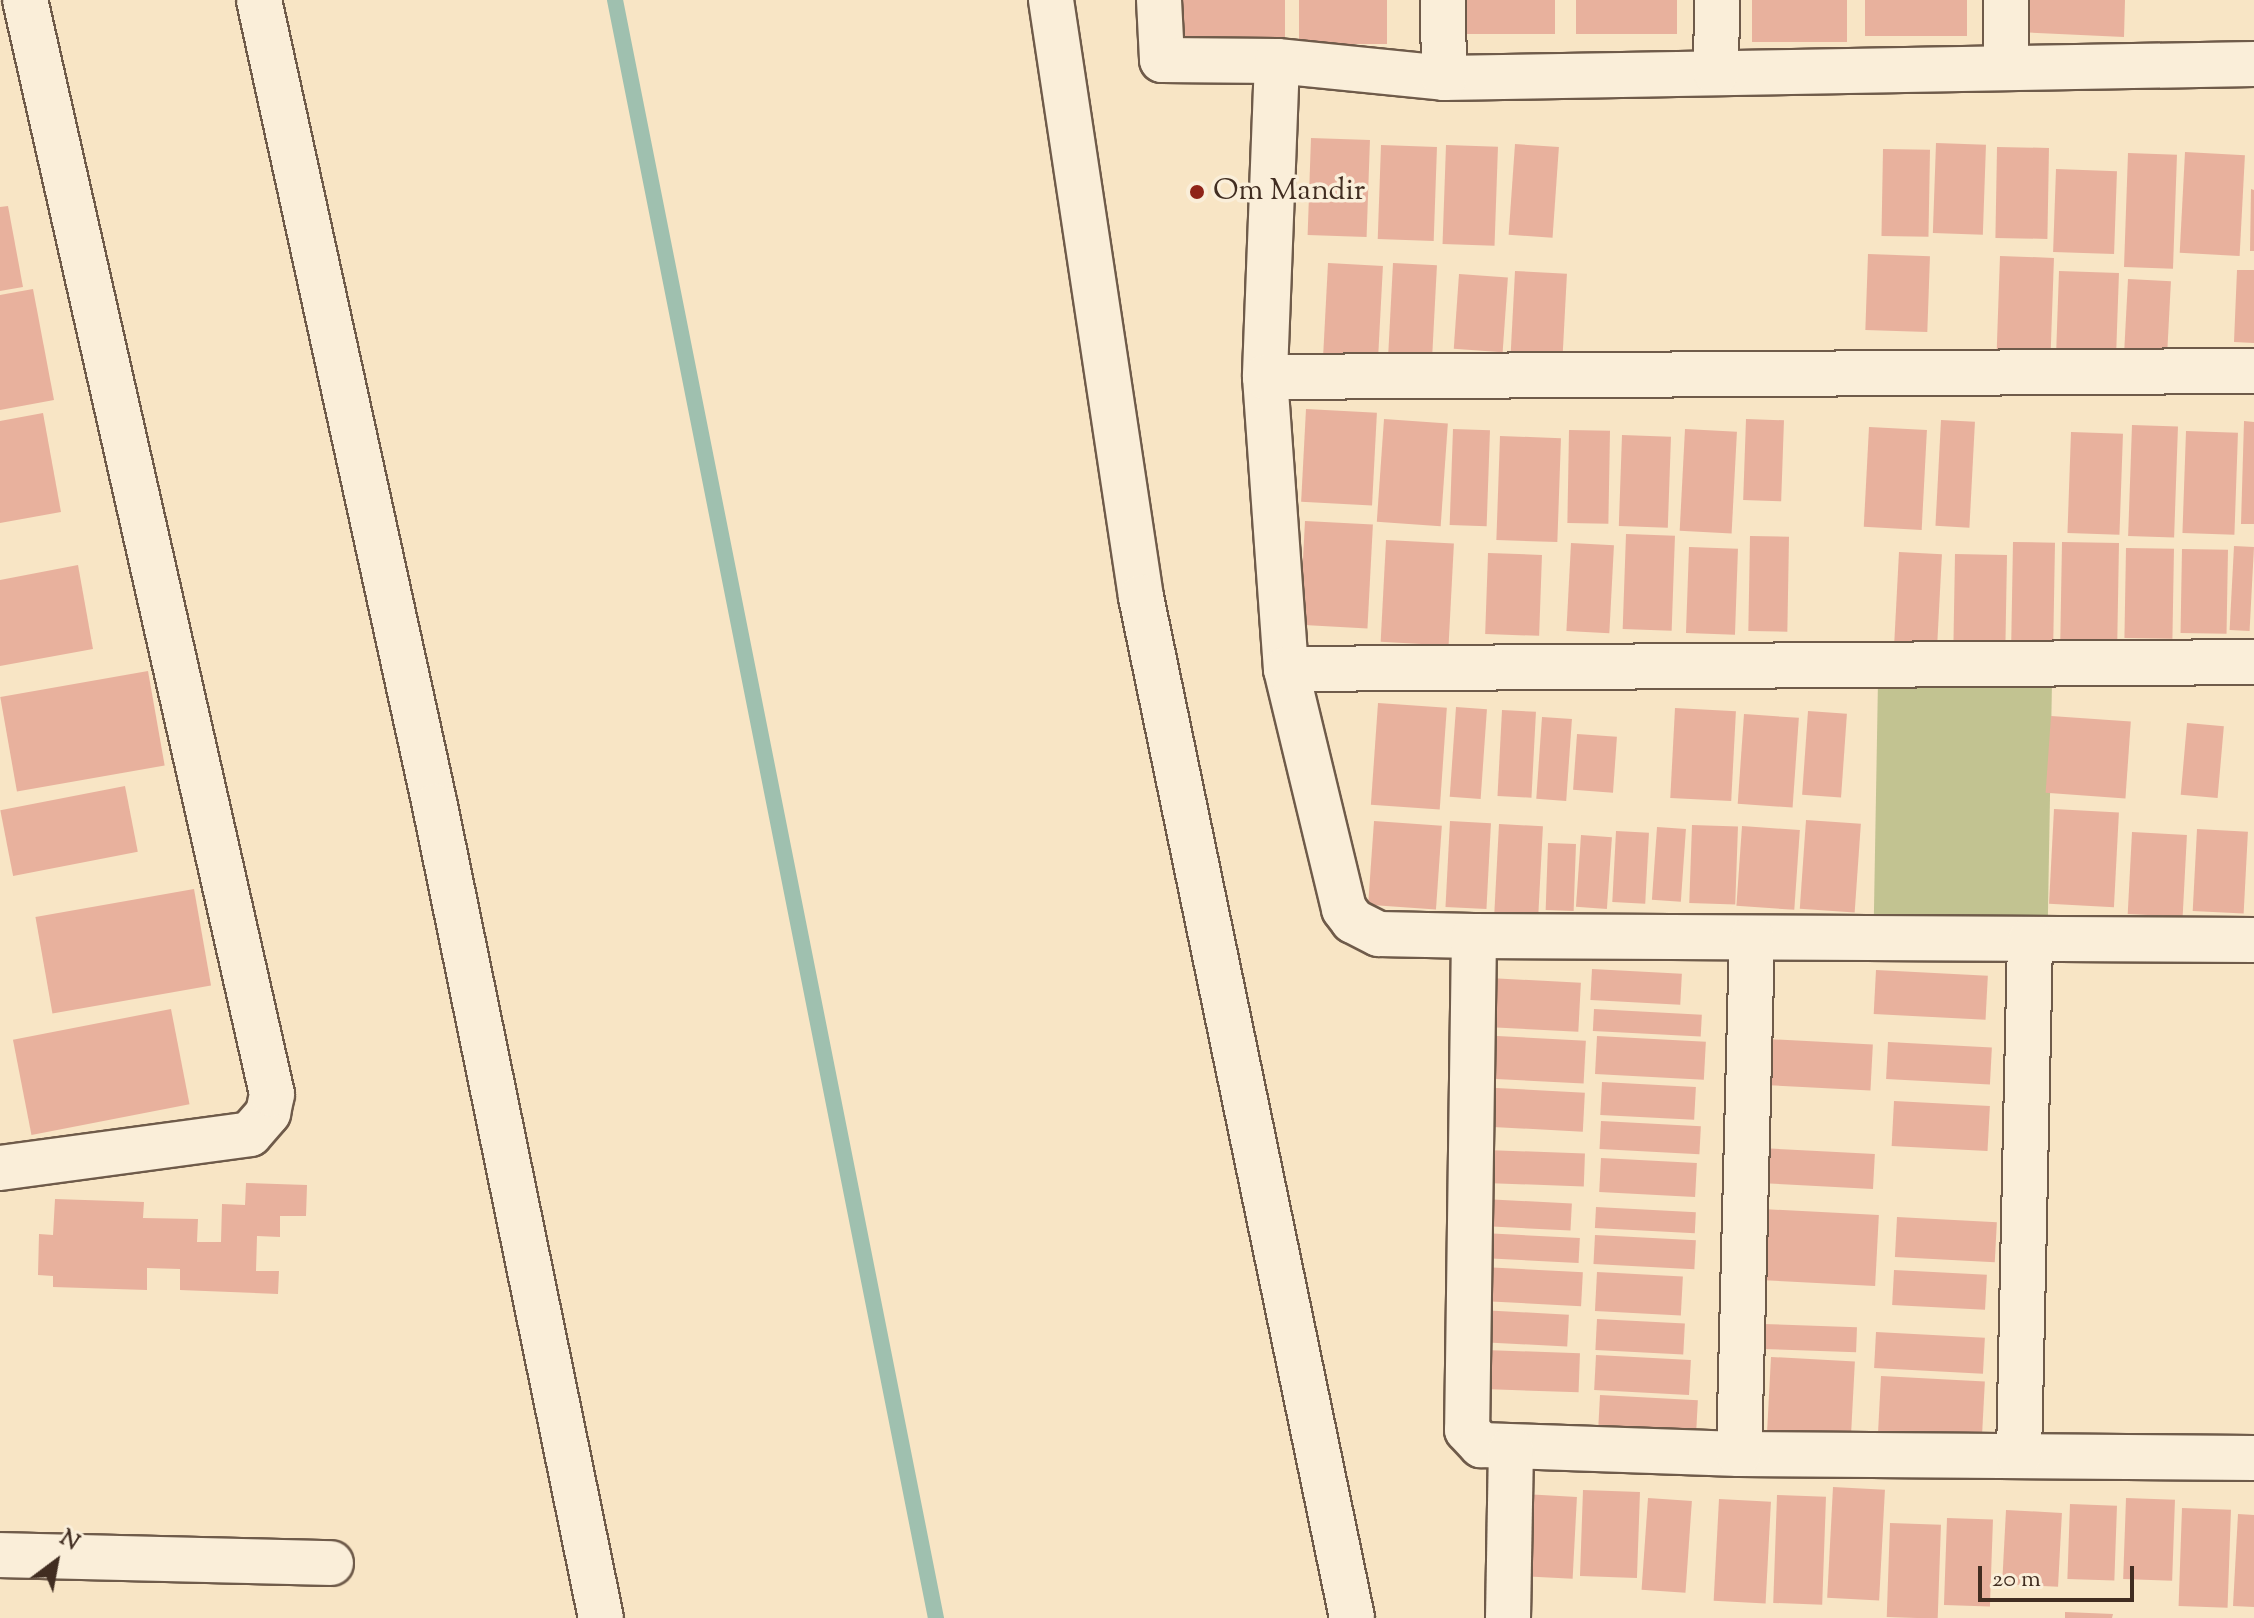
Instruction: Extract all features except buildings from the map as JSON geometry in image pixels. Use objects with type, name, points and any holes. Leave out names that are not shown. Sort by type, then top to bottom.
[{"type":"street","points":[[0,1168],[250,1134],[268,1113],[272,1094],[25,0]]},
{"type":"street","points":[[259,0],[435,806],[601,1618]]},
{"type":"street","points":[[1051,0],[1141,597],[1352,1618]]},
{"type":"street","points":[[1159,0],[1162,60],[1277,61],[1444,78],[2254,64]]},
{"type":"street","points":[[1443,0],[1444,78]]},
{"type":"street","points":[[1716,73],[1717,0]]},
{"type":"street","points":[[2006,0],[2006,68]]},
{"type":"street","points":[[1277,61],[1265,377],[1286,669],[1344,909],[1353,921],[1379,934],[2254,940]]},
{"type":"street","points":[[1265,377],[2254,371]]},
{"type":"street","points":[[1286,669],[2254,662]]},
{"type":"street","points":[[1474,936],[1467,1430],[1481,1445],[1511,1449],[1739,1454],[2254,1458]]},
{"type":"street","points":[[1739,1454],[1752,938]]},
{"type":"street","points":[[2019,1456],[2030,940]]},
{"type":"street","points":[[1508,1618],[1511,1449]]},
{"type":"street","points":[[0,1555],[331,1563]]},
{"type":"green space","points":[[1878,680],[2052,683],[2048,921],[1874,918]]},
{"type":"waterway","points":[[615,0],[936,1618]]},
{"type":"place","name":"Om Mandir","points":[[1197,192]]}]
